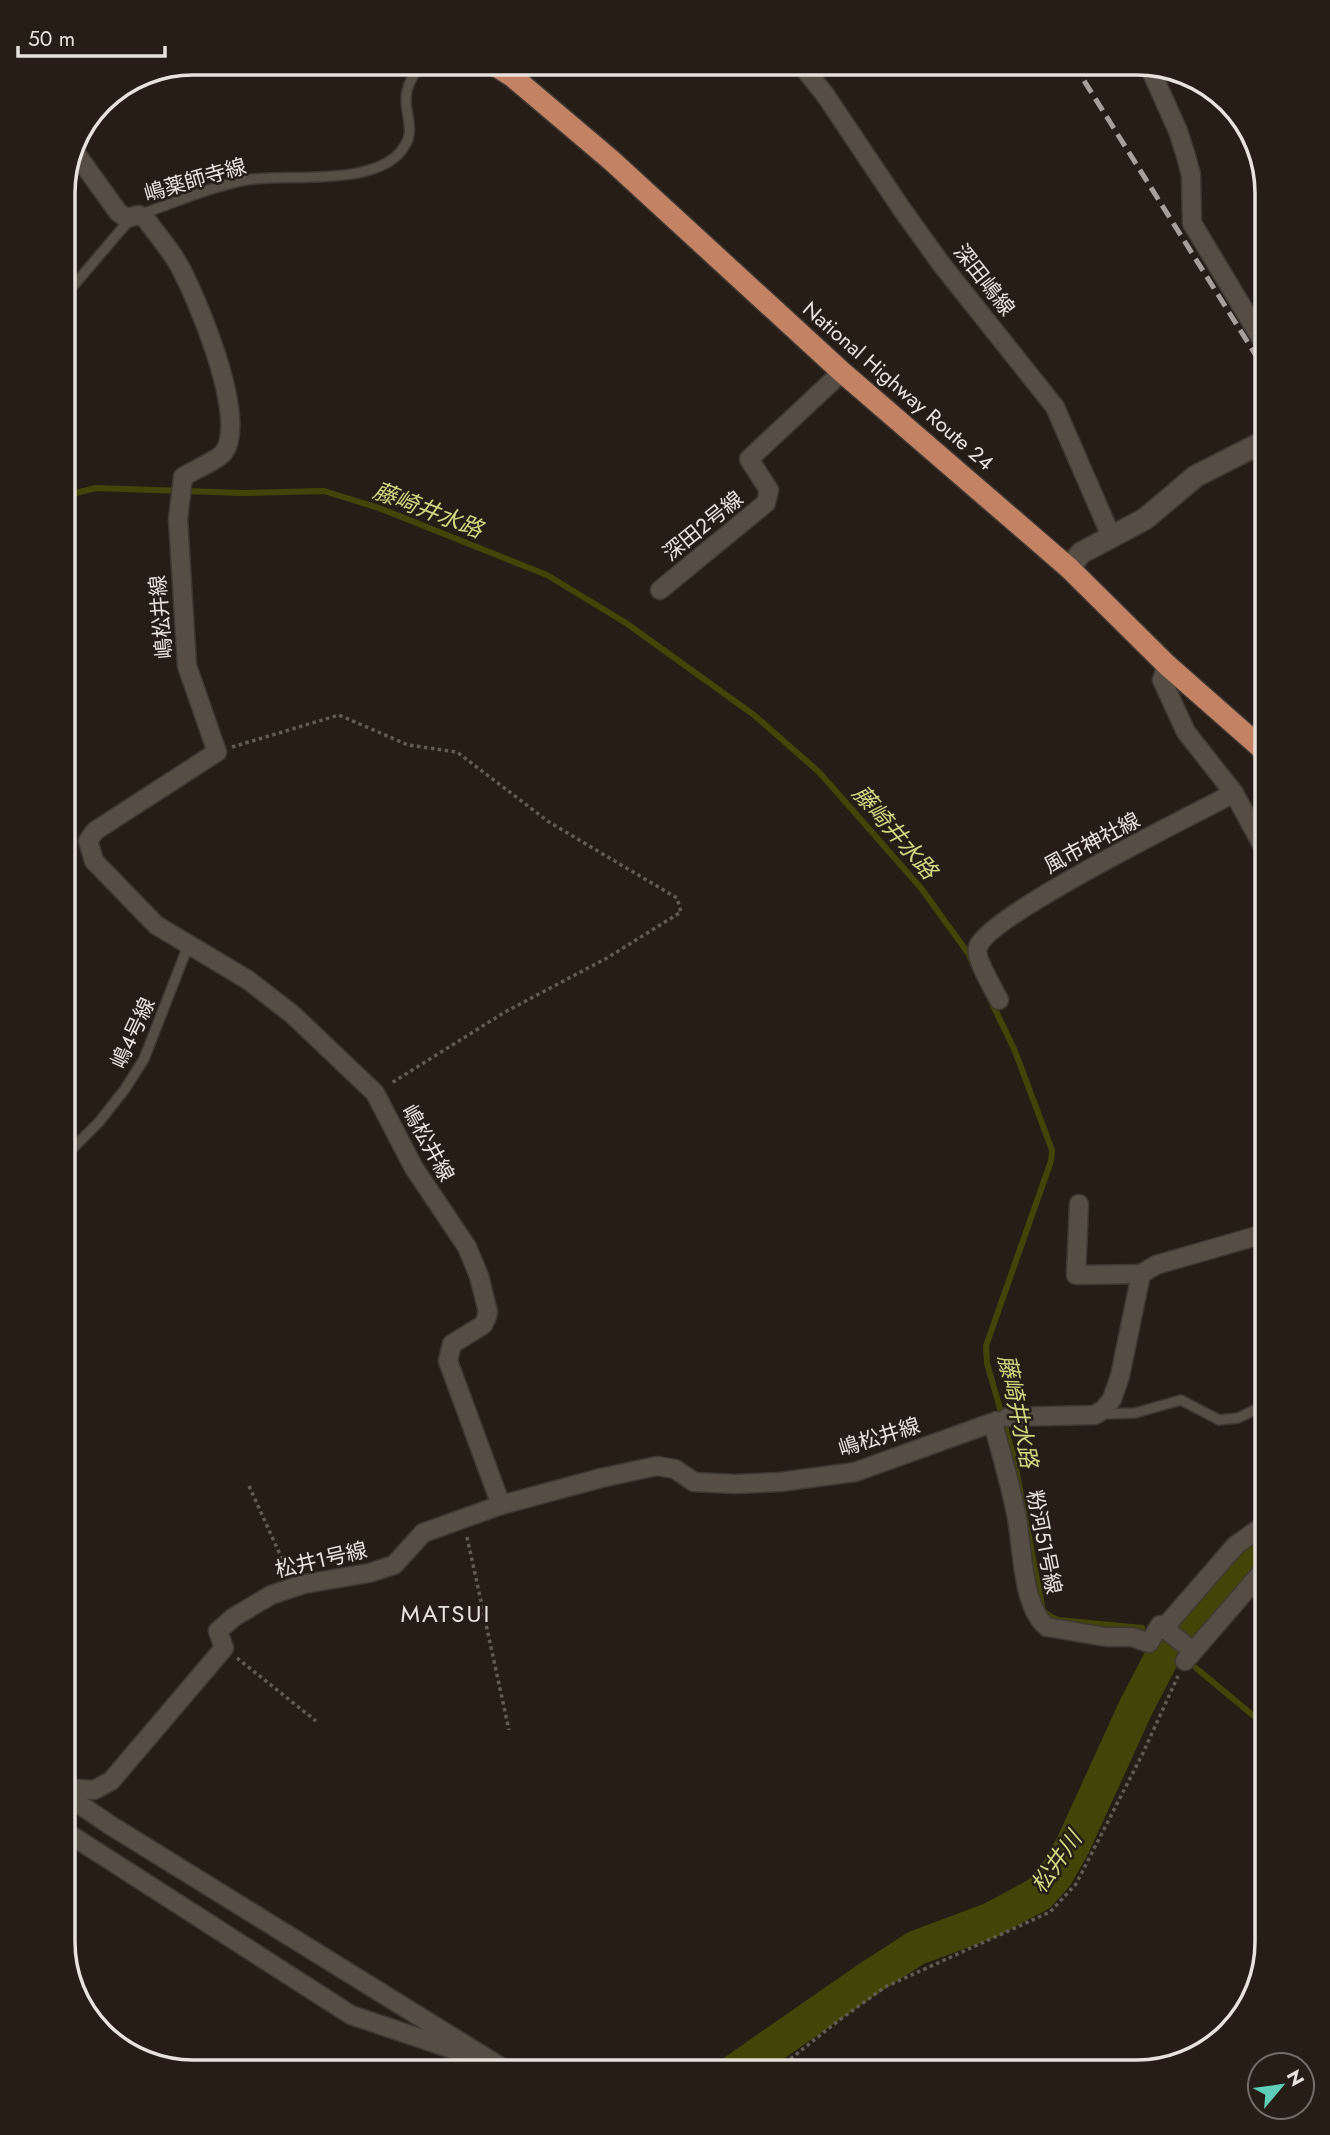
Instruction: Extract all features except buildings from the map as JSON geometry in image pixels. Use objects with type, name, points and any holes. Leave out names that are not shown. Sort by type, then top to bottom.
[{"type":"highway","name":"National Highway Route 24","points":[[510,75],[611,160],[842,372],[1069,568],[1167,665],[1255,742]]},
{"type":"main road","points":[[1069,568],[1081,554],[1145,519],[1196,476],[1255,446]]},
{"type":"street","name":"深田嶋線","points":[[810,76],[942,265],[1055,407],[1111,536]]},
{"type":"street","points":[[1153,77],[1178,131],[1186,156],[1191,175],[1192,223],[1255,328]]},
{"type":"street","name":"嶋松井線","points":[[80,160],[118,212],[126,218],[139,215],[146,219],[179,264],[228,390],[231,423],[229,441],[224,453],[183,477],[180,490],[180,572],[187,666],[217,752],[95,831],[88,841],[94,861],[156,925],[247,980],[292,1014],[375,1093],[414,1168],[467,1247],[479,1276],[488,1312],[486,1319],[483,1325],[452,1344],[448,1362],[501,1505],[657,1466],[675,1469],[694,1482],[735,1484],[780,1482],[855,1472],[999,1420],[1095,1415]]},
{"type":"street","name":"深田2号線","points":[[660,590],[766,503],[769,490],[749,459],[842,372]]},
{"type":"street","points":[[1167,665],[1162,680],[1186,732],[1234,793],[1255,832]]},
{"type":"street","name":"風市神社線","points":[[999,1000],[976,953],[978,944],[1055,887],[1234,793]]},
{"type":"street","points":[[1079,1204],[1076,1275],[1141,1274],[1156,1265],[1255,1236]]},
{"type":"street","points":[[1095,1415],[1112,1399],[1120,1376],[1141,1274]]},
{"type":"street","name":"粉河51号線","points":[[999,1420],[1029,1597],[1039,1620],[1047,1627],[1106,1637],[1132,1637],[1149,1643],[1162,1627]]},
{"type":"street","name":"松井1号線","points":[[75,1789],[94,1790],[111,1782],[224,1648],[218,1631],[234,1617],[271,1595],[295,1587],[369,1573],[394,1565],[423,1533],[501,1505]]},
{"type":"street","points":[[1255,1532],[1236,1545],[1162,1627],[1190,1654],[1255,1580]]},
{"type":"street","points":[[75,1801],[489,2059]]},
{"type":"street","points":[[75,1838],[351,2015],[479,2059]]},
{"type":"lane","name":"嶋薬師寺線","points":[[76,283],[126,224],[139,215],[246,180],[328,177],[373,170],[397,156],[405,147],[411,132],[406,104],[407,90],[414,75]]},
{"type":"lane","name":"嶋4号線","points":[[75,1146],[99,1122],[144,1059],[188,946]]},
{"type":"lane","points":[[1095,1415],[1135,1413],[1181,1400],[1219,1420],[1238,1418],[1255,1410]]},
{"type":"path","points":[[217,752],[340,715],[408,745],[457,752],[550,822],[677,898],[681,912],[607,958],[505,1012],[375,1093]]},
{"type":"path","points":[[249,1486],[295,1587]]},
{"type":"path","points":[[463,1519],[509,1730]]},
{"type":"path","points":[[224,1648],[316,1721]]},
{"type":"path","points":[[790,2060],[885,1987],[1050,1912],[1064,1899],[1076,1884],[1190,1654]]},
{"type":"waterway","name":"藤崎井水路","points":[[76,493],[96,488],[243,493],[324,491],[379,508],[547,575],[626,623],[754,715],[819,772],[921,888],[973,964]]},
{"type":"waterway","name":"藤崎井水路","points":[[990,999],[1015,1051],[1052,1150],[1051,1161],[986,1346],[987,1363],[1014,1458],[1043,1611],[1059,1620],[1142,1628]]},
{"type":"waterway","name":"松井川","points":[[752,2060],[916,1948],[991,1920],[1039,1894],[1056,1875],[1073,1845],[1136,1707],[1176,1630],[1214,1588],[1255,1550]]},
{"type":"waterway","name":"藤崎井水路","points":[[1196,1668],[1255,1717]]},
{"type":"railway","points":[[1081,76],[1255,354]]},
{"type":"district","name":"MATSUI","points":[[446,1614]]}]
